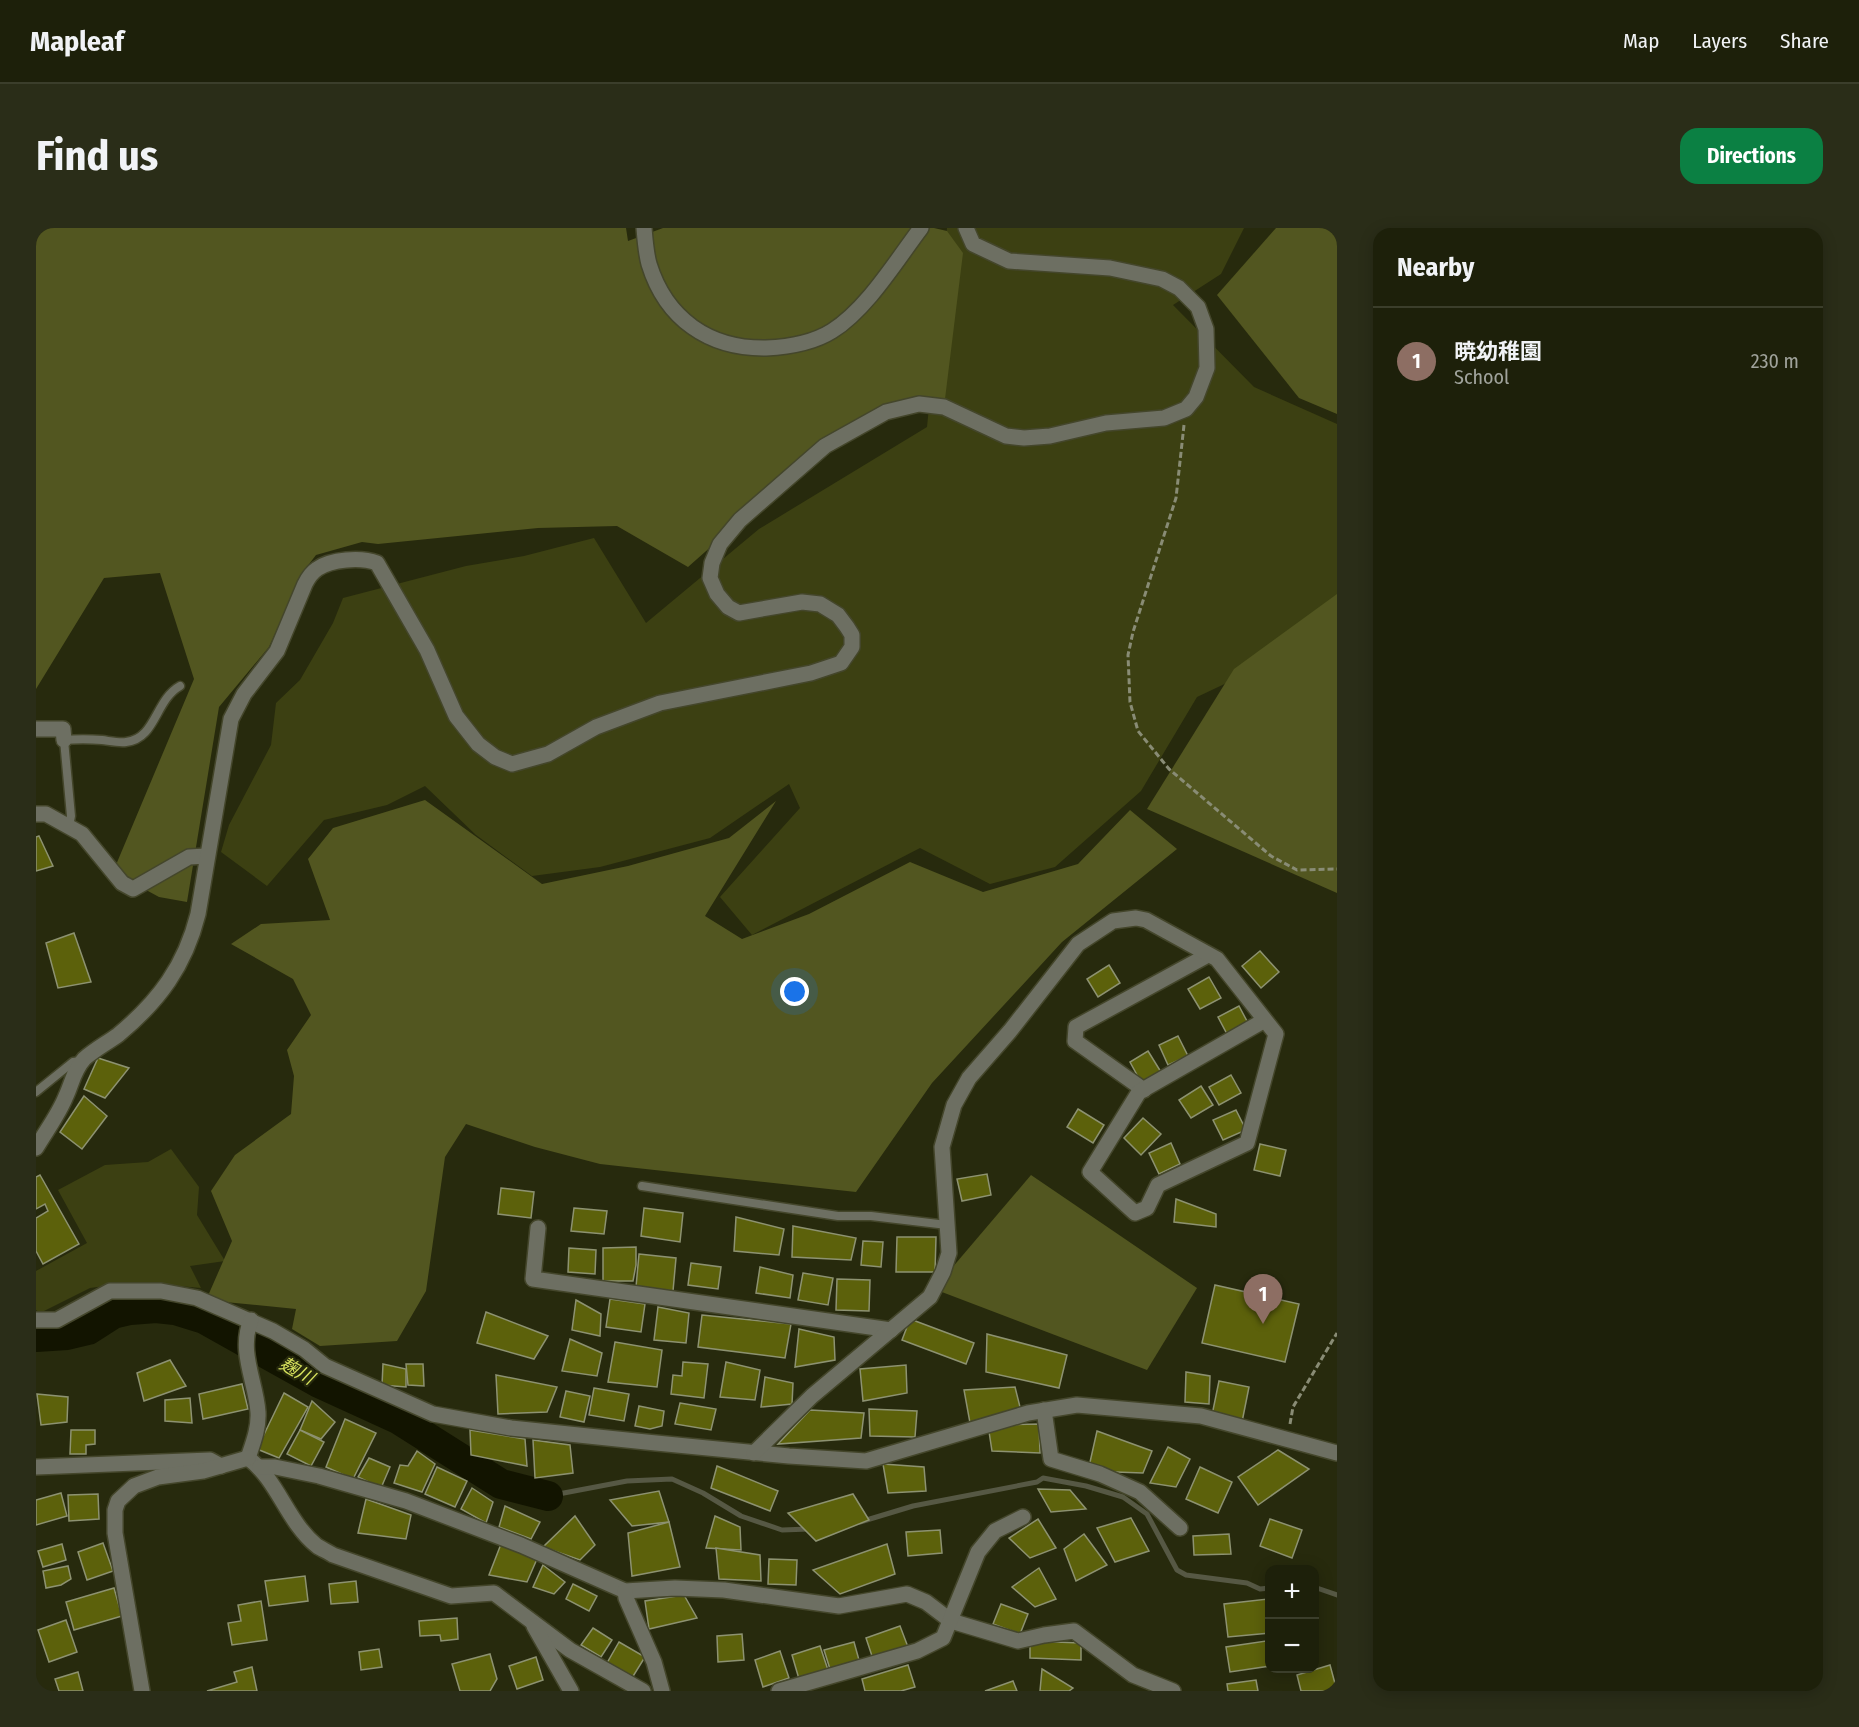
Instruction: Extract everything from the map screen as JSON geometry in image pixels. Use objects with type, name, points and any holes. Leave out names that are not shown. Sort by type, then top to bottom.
[{"type":"street","points":[[644,228],[649,262],[658,288],[674,311],[693,328],[717,341],[745,348],[800,344],[831,332],[851,316],[869,296],[921,228]]},
{"type":"street","points":[[36,1148],[66,1097],[72,1077],[83,1060],[118,1035],[161,994],[172,978],[194,928],[231,719],[244,694],[277,651],[305,584],[318,568],[333,563],[367,560],[377,563],[427,650],[456,716],[478,744],[495,757],[512,764],[548,754],[596,727],[660,703],[812,674],[841,663],[852,647],[852,635],[838,615],[820,604],[802,602],[761,611],[739,613],[728,607],[717,594],[710,578],[712,563],[720,544],[740,520],[825,446],[886,412],[919,404],[944,406],[1006,436],[1024,438],[1050,436],[1106,423],[1164,418],[1186,409],[1196,397],[1207,368],[1206,329],[1198,307],[1179,288],[1162,279],[1110,268],[1008,261],[973,244],[966,228]]},
{"type":"street","points":[[36,729],[63,729],[64,740]]},
{"type":"street","points":[[36,814],[46,814],[82,834],[122,883],[133,889],[189,857],[206,856]]},
{"type":"street","points":[[754,1453],[812,1396],[930,1298],[943,1272],[949,1253],[942,1147],[954,1105],[969,1078],[1010,1031],[1078,944],[1113,921],[1136,918],[1146,920],[1217,959],[1265,1020],[1276,1034],[1247,1143],[1158,1185],[1147,1208],[1135,1213],[1090,1172],[1139,1092],[1265,1020]]},
{"type":"street","points":[[1144,1089],[1075,1041],[1076,1027],[1208,955]]},
{"type":"street","points":[[538,1228],[533,1279],[891,1330]]},
{"type":"street","points":[[36,1320],[57,1320],[110,1291],[162,1291],[197,1298],[304,1348],[325,1366],[433,1414],[511,1428],[754,1453],[866,1461],[1028,1413],[1077,1405],[1201,1416],[1286,1441],[1337,1453]]},
{"type":"street","points":[[249,1324],[246,1353],[258,1412],[254,1462],[293,1519],[316,1545],[333,1555],[451,1596],[494,1593],[570,1650],[643,1691]]},
{"type":"street","points":[[1044,1410],[1051,1459],[1100,1474],[1140,1492],[1180,1528]]},
{"type":"street","points":[[36,1467],[210,1460],[221,1466]]},
{"type":"street","points":[[142,1691],[115,1533],[117,1501],[134,1486],[158,1477],[254,1462],[319,1476],[406,1501],[521,1545],[625,1591],[675,1588],[724,1590],[839,1606],[908,1594],[926,1602],[951,1621],[1018,1641],[1074,1632],[1133,1675],[1173,1691]]},
{"type":"street","points":[[779,1691],[917,1651],[943,1638],[978,1552],[995,1531],[1023,1517]]},
{"type":"street","points":[[625,1591],[654,1662],[662,1691]]},
{"type":"street","points":[[529,1618],[571,1691]]},
{"type":"lane","points":[[69,826],[71,816],[64,740],[126,742],[138,739],[147,731],[170,692],[180,686]]},
{"type":"lane","points":[[36,1092],[73,1062],[83,1060]]},
{"type":"lane","points":[[642,1186],[838,1216],[871,1216],[947,1225]]},
{"type":"path","points":[[1186,409],[1176,498],[1133,632],[1128,655],[1130,702],[1138,731],[1169,770],[1271,856],[1297,870],[1337,869]]},
{"type":"path","points":[[1286,1441],[1293,1407],[1337,1333]]},
{"type":"green space","points":[[36,228],[626,228],[628,241],[663,228],[934,228],[947,231],[963,253],[944,407],[896,401],[757,506],[688,567],[617,526],[538,528],[378,544],[362,542],[316,555],[303,572],[269,647],[219,707],[187,902],[159,897],[113,872],[194,679],[160,573],[104,578],[36,689]]},
{"type":"green space","points":[[947,228],[1244,228],[1221,274],[1173,305],[1254,387],[1337,424],[1337,611],[1277,659],[1197,697],[1141,791],[1055,867],[990,884],[920,848],[752,935],[720,897],[800,808],[789,784],[710,838],[600,867],[532,876],[476,835],[425,786],[387,805],[324,820],[267,886],[221,852],[229,825],[271,745],[276,703],[300,680],[333,623],[343,598],[466,566],[524,556],[594,538],[646,623],[759,529],[927,427]]},
{"type":"green space","points":[[1276,228],[1337,228],[1337,414],[1299,398],[1217,295]]},
{"type":"green space","points":[[1337,594],[1337,893],[1147,809],[1234,669]]},
{"type":"green space","points":[[425,800],[542,884],[628,866],[729,838],[776,801],[705,916],[742,939],[809,914],[910,862],[983,892],[1078,864],[1130,810],[1177,849],[1062,942],[932,1083],[856,1192],[600,1164],[535,1147],[466,1124],[445,1157],[426,1291],[397,1341],[320,1346],[292,1329],[296,1309],[207,1298],[232,1241],[211,1191],[235,1155],[291,1114],[294,1076],[287,1050],[311,1015],[293,979],[231,944],[261,924],[330,920],[308,859],[333,828]]},
{"type":"green space","points":[[171,1149],[199,1187],[197,1215],[225,1261],[190,1266],[201,1288],[134,1282],[90,1288],[40,1313],[36,1310],[36,1271],[87,1243],[58,1190],[105,1165],[148,1162]]},
{"type":"green space","points":[[1031,1175],[1197,1288],[1147,1370],[934,1289]]},
{"type":"building","points":[[39,836],[53,866],[36,871],[36,837]]},
{"type":"building","points":[[74,933],[91,982],[58,988],[46,943]]},
{"type":"building","points":[[1260,951],[1279,972],[1261,988],[1242,966]]},
{"type":"building","points":[[1109,965],[1120,983],[1098,997],[1087,979]]},
{"type":"building","points":[[1209,977],[1221,998],[1200,1009],[1188,989]]},
{"type":"building","points":[[1239,1006],[1248,1023],[1227,1034],[1218,1017]]},
{"type":"building","points":[[1178,1036],[1188,1056],[1168,1065],[1159,1045]]},
{"type":"building","points":[[1148,1051],[1161,1072],[1142,1084],[1130,1062]]},
{"type":"building","points":[[98,1058],[129,1068],[105,1098],[84,1089]]},
{"type":"building","points":[[1231,1075],[1241,1093],[1219,1105],[1209,1087]]},
{"type":"building","points":[[1201,1086],[1213,1105],[1191,1118],[1179,1100]]},
{"type":"building","points":[[84,1096],[107,1116],[82,1149],[60,1132]]},
{"type":"building","points":[[1078,1109],[1104,1125],[1093,1143],[1067,1127]]},
{"type":"building","points":[[1236,1110],[1246,1130],[1223,1140],[1213,1120]]},
{"type":"building","points":[[1143,1118],[1161,1134],[1141,1155],[1124,1138]]},
{"type":"building","points":[[1171,1143],[1180,1164],[1159,1174],[1149,1153]]},
{"type":"building","points":[[1260,1144],[1286,1150],[1280,1176],[1254,1170]]},
{"type":"building","points":[[987,1174],[991,1195],[962,1201],[957,1179]]},
{"type":"building","points":[[40,1175],[79,1244],[43,1264],[36,1251],[36,1218],[48,1211],[45,1204],[36,1209],[36,1177]]},
{"type":"building","points":[[501,1188],[534,1192],[531,1218],[498,1214]]},
{"type":"building","points":[[1176,1199],[1216,1214],[1216,1227],[1174,1222]]},
{"type":"building","points":[[574,1208],[607,1211],[604,1234],[571,1231]]},
{"type":"building","points":[[644,1208],[683,1213],[680,1242],[641,1236]]},
{"type":"building","points":[[736,1217],[784,1229],[779,1255],[734,1251]]},
{"type":"building","points":[[793,1226],[856,1238],[851,1260],[792,1257]]},
{"type":"building","points":[[897,1237],[936,1237],[935,1272],[896,1272]]},
{"type":"building","points":[[863,1241],[883,1242],[881,1267],[861,1265]]},
{"type":"building","points":[[636,1247],[633,1281],[603,1281],[603,1248]]},
{"type":"building","points":[[569,1248],[596,1250],[595,1274],[568,1272]]},
{"type":"building","points":[[639,1254],[676,1258],[673,1291],[636,1287]]},
{"type":"building","points":[[691,1263],[721,1267],[718,1289],[688,1285]]},
{"type":"building","points":[[760,1267],[793,1275],[790,1298],[756,1293]]},
{"type":"building","points":[[803,1273],[833,1278],[828,1305],[798,1300]]},
{"type":"building","points":[[837,1279],[870,1280],[869,1311],[836,1310]]},
{"type":"building","points":[[1215,1285],[1299,1304],[1285,1362],[1202,1343]]},
{"type":"building","points":[[610,1299],[645,1304],[641,1332],[606,1327]]},
{"type":"building","points":[[576,1300],[601,1314],[600,1336],[572,1330]]},
{"type":"building","points":[[658,1307],[689,1313],[686,1343],[654,1340]]},
{"type":"building","points":[[486,1312],[548,1336],[534,1359],[477,1343]]},
{"type":"building","points":[[702,1315],[791,1324],[785,1358],[698,1347]]},
{"type":"building","points":[[910,1319],[974,1343],[966,1364],[902,1340]]},
{"type":"building","points":[[799,1329],[834,1337],[835,1360],[795,1367]]},
{"type":"building","points":[[987,1334],[1067,1355],[1059,1388],[986,1372]]},
{"type":"building","points":[[570,1339],[602,1353],[597,1376],[562,1371]]},
{"type":"building","points":[[615,1342],[662,1350],[657,1387],[608,1382]]},
{"type":"building","points":[[170,1360],[186,1386],[144,1401],[137,1373]]},
{"type":"building","points":[[683,1362],[708,1364],[704,1398],[671,1394],[673,1375],[682,1376]]},
{"type":"building","points":[[726,1362],[760,1370],[755,1400],[720,1397]]},
{"type":"building","points":[[383,1364],[406,1369],[406,1387],[382,1385]]},
{"type":"building","points":[[406,1364],[423,1364],[424,1386],[408,1385]]},
{"type":"building","points":[[906,1365],[907,1393],[863,1401],[860,1369]]},
{"type":"building","points":[[1186,1372],[1210,1376],[1209,1404],[1185,1402]]},
{"type":"building","points":[[496,1375],[557,1387],[547,1412],[498,1414]]},
{"type":"building","points":[[765,1377],[793,1383],[792,1404],[761,1407]]},
{"type":"building","points":[[1219,1381],[1249,1387],[1242,1422],[1212,1415]]},
{"type":"building","points":[[242,1384],[248,1409],[203,1419],[199,1394]]},
{"type":"building","points":[[1015,1387],[1022,1415],[970,1423],[964,1390]]},
{"type":"building","points":[[594,1388],[629,1394],[624,1421],[589,1415]]},
{"type":"building","points":[[566,1391],[590,1396],[584,1422],[560,1417]]},
{"type":"building","points":[[284,1393],[308,1407],[279,1458],[257,1449]]},
{"type":"building","points":[[37,1394],[68,1397],[67,1422],[41,1425]]},
{"type":"building","points":[[190,1398],[192,1423],[165,1421],[165,1400]]},
{"type":"building","points":[[312,1401],[335,1422],[321,1439],[300,1430]]},
{"type":"building","points":[[680,1403],[716,1409],[711,1430],[675,1424]]},
{"type":"building","points":[[639,1406],[664,1411],[662,1426],[650,1429],[635,1426]]},
{"type":"building","points":[[869,1409],[917,1411],[915,1437],[870,1436]]},
{"type":"building","points":[[810,1410],[864,1413],[861,1438],[778,1444]]},
{"type":"building","points":[[345,1419],[376,1433],[353,1479],[326,1467]]},
{"type":"building","points":[[1039,1424],[1040,1453],[992,1451],[988,1425]]},
{"type":"building","points":[[71,1430],[95,1430],[95,1444],[86,1445],[86,1454],[70,1454]]},
{"type":"building","points":[[300,1430],[324,1442],[311,1466],[287,1454]]},
{"type":"building","points":[[470,1430],[525,1439],[527,1466],[471,1455]]},
{"type":"building","points":[[1097,1431],[1152,1451],[1143,1473],[1088,1471]]},
{"type":"building","points":[[533,1440],[570,1445],[573,1473],[535,1478]]},
{"type":"building","points":[[1168,1447],[1190,1459],[1176,1487],[1150,1483]]},
{"type":"building","points":[[1278,1450],[1309,1469],[1258,1505],[1238,1477]]},
{"type":"building","points":[[417,1451],[435,1464],[422,1492],[394,1483],[400,1465],[408,1466]]},
{"type":"building","points":[[369,1458],[390,1467],[381,1488],[358,1477]]},
{"type":"building","points":[[883,1464],[924,1467],[926,1491],[888,1493]]},
{"type":"building","points":[[717,1466],[778,1491],[770,1511],[711,1488]]},
{"type":"building","points":[[437,1467],[467,1481],[455,1507],[425,1494]]},
{"type":"building","points":[[1200,1467],[1232,1482],[1218,1513],[1186,1499]]},
{"type":"building","points":[[472,1488],[493,1502],[486,1523],[461,1509]]},
{"type":"building","points":[[1038,1489],[1070,1490],[1086,1509],[1051,1512]]},
{"type":"building","points":[[659,1491],[669,1522],[632,1526],[610,1500]]},
{"type":"building","points":[[61,1493],[67,1516],[36,1525],[36,1500]]},
{"type":"building","points":[[98,1494],[99,1519],[69,1521],[68,1495]]},
{"type":"building","points":[[853,1494],[869,1520],[816,1541],[788,1513]]},
{"type":"building","points":[[366,1499],[411,1515],[406,1539],[358,1533]]},
{"type":"building","points":[[505,1506],[540,1522],[531,1539],[499,1527]]},
{"type":"building","points":[[575,1516],[595,1545],[580,1560],[543,1547]]},
{"type":"building","points":[[715,1516],[740,1527],[741,1550],[706,1548]]},
{"type":"building","points":[[1131,1518],[1149,1551],[1115,1562],[1097,1528]]},
{"type":"building","points":[[1038,1519],[1056,1548],[1030,1558],[1009,1538]]},
{"type":"building","points":[[1270,1519],[1302,1530],[1292,1558],[1260,1546]]},
{"type":"building","points":[[669,1522],[680,1567],[632,1576],[628,1533]]},
{"type":"building","points":[[940,1530],[942,1553],[908,1556],[906,1532]]},
{"type":"building","points":[[1084,1534],[1107,1565],[1076,1581],[1064,1549]]},
{"type":"building","points":[[1229,1534],[1231,1554],[1194,1555],[1193,1536]]},
{"type":"building","points":[[103,1543],[113,1571],[87,1580],[78,1552]]},
{"type":"building","points":[[62,1544],[66,1560],[43,1567],[38,1551]]},
{"type":"building","points":[[501,1544],[537,1559],[527,1582],[489,1575]]},
{"type":"building","points":[[887,1544],[895,1574],[840,1594],[813,1570]]},
{"type":"building","points":[[716,1548],[760,1555],[761,1581],[719,1579]]},
{"type":"building","points":[[769,1559],[797,1560],[796,1585],[768,1584]]},
{"type":"building","points":[[543,1565],[565,1582],[554,1594],[533,1587]]},
{"type":"building","points":[[68,1566],[71,1579],[61,1585],[46,1588],[43,1571]]},
{"type":"building","points":[[1039,1568],[1056,1599],[1035,1607],[1012,1587]]},
{"type":"building","points":[[305,1576],[308,1601],[269,1606],[265,1581]]},
{"type":"building","points":[[356,1581],[358,1602],[331,1604],[329,1584]]},
{"type":"building","points":[[573,1584],[597,1596],[589,1611],[566,1599]]},
{"type":"building","points":[[114,1588],[122,1616],[74,1630],[66,1602]]},
{"type":"building","points":[[684,1595],[697,1618],[649,1629],[645,1601]]},
{"type":"building","points":[[1265,1599],[1265,1633],[1228,1637],[1224,1604]]},
{"type":"building","points":[[261,1601],[267,1640],[232,1645],[228,1623],[241,1621],[238,1605]]},
{"type":"building","points":[[1001,1604],[1028,1614],[1020,1634],[993,1624]]},
{"type":"building","points":[[457,1618],[458,1639],[441,1641],[440,1635],[420,1636],[419,1621]]},
{"type":"building","points":[[66,1620],[77,1652],[49,1662],[38,1630]]},
{"type":"building","points":[[900,1626],[908,1647],[873,1659],[866,1638]]},
{"type":"building","points":[[593,1628],[612,1640],[601,1657],[581,1645]]},
{"type":"building","points":[[742,1634],[744,1660],[718,1662],[717,1636]]},
{"type":"building","points":[[1030,1641],[1081,1643],[1081,1660],[1030,1658]]},
{"type":"building","points":[[1265,1641],[1265,1667],[1230,1672],[1226,1647]]},
{"type":"building","points":[[619,1642],[645,1657],[632,1678],[607,1663]]},
{"type":"building","points":[[854,1642],[859,1660],[830,1669],[824,1650]]},
{"type":"building","points":[[820,1646],[828,1670],[799,1679],[792,1655]]},
{"type":"building","points":[[379,1649],[382,1667],[361,1670],[359,1652]]},
{"type":"building","points":[[780,1651],[789,1678],[763,1687],[755,1660]]},
{"type":"building","points":[[490,1654],[497,1679],[490,1691],[460,1691],[452,1664]]},
{"type":"building","points":[[536,1657],[543,1680],[517,1689],[509,1666]]},
{"type":"building","points":[[908,1665],[915,1687],[901,1691],[865,1691],[862,1679]]},
{"type":"building","points":[[1330,1665],[1337,1691],[1301,1691],[1297,1675],[1319,1673],[1319,1668]]},
{"type":"building","points":[[252,1667],[257,1691],[207,1691],[237,1682],[234,1672]]},
{"type":"building","points":[[1042,1669],[1073,1688],[1069,1691],[1040,1691]]},
{"type":"building","points":[[78,1672],[83,1691],[59,1691],[55,1679]]},
{"type":"building","points":[[1256,1680],[1258,1691],[1228,1691],[1227,1684]]},
{"type":"building","points":[[1013,1681],[1017,1691],[985,1691]]},
{"type":"waterway","name":"麹川","points":[[36,1337],[67,1335],[88,1330],[113,1314],[130,1310],[156,1308],[175,1310],[204,1319],[317,1382],[398,1419],[501,1484],[548,1496]]},
{"type":"waterway","points":[[860,1522],[913,1506],[1037,1482],[1043,1478],[1086,1486],[1123,1497],[1147,1514],[1177,1570],[1186,1575],[1247,1583],[1260,1589],[1265,1588]]},
{"type":"waterway","points":[[548,1496],[627,1481],[672,1479],[703,1493],[741,1516],[782,1530],[809,1529]]},
{"type":"waterway","points":[[1319,1589],[1337,1595]]},
{"type":"place","name":"暁幼稚園","points":[[1263,1324]]}]
